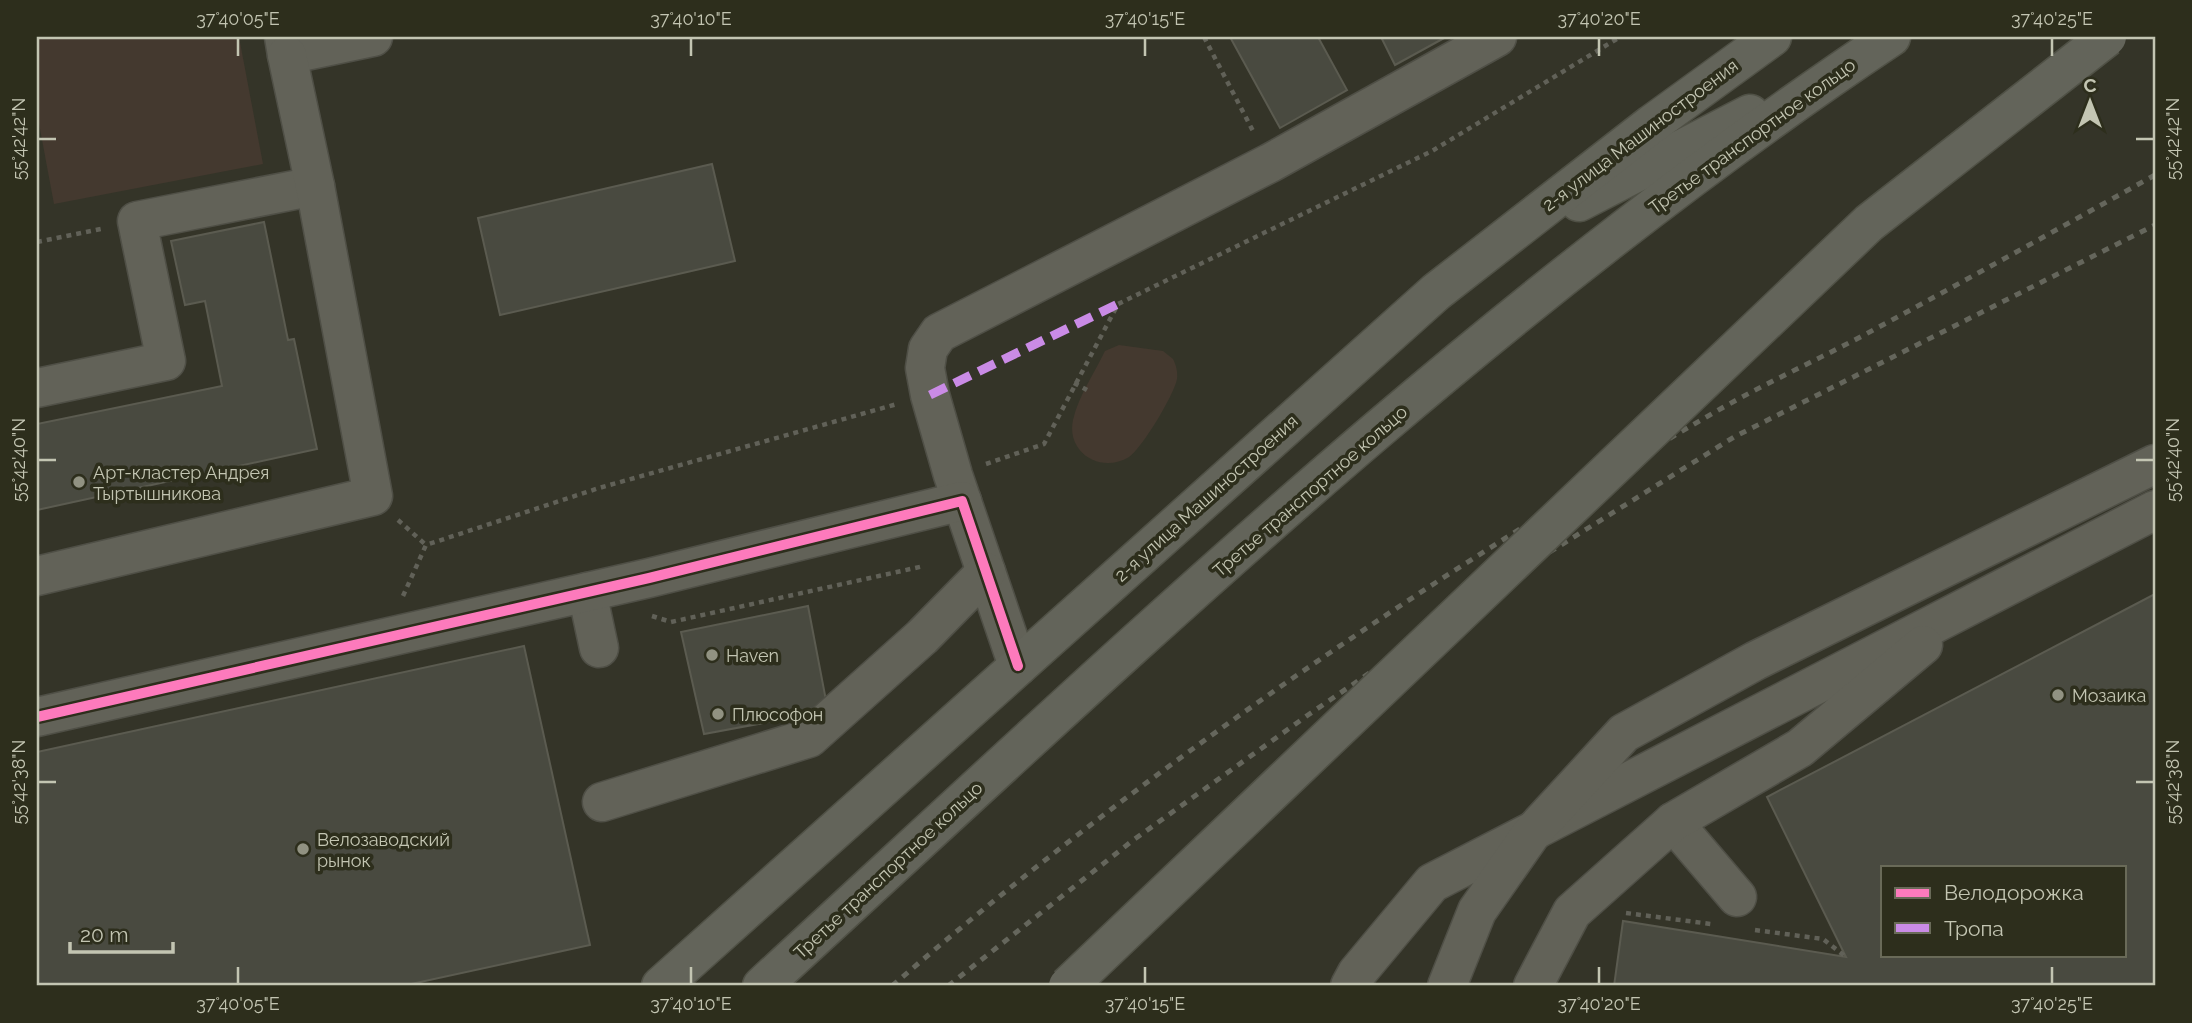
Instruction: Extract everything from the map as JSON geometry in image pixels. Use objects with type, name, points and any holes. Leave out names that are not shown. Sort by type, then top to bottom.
[{"type":"main road","name":"2-я улица Машиностроения","points":[[662,986],[1436,292],[1652,124],[1772,37]]},
{"type":"main road","points":[[1068,986],[1869,223],[2107,37]]},
{"type":"main road","points":[[1489,249],[1880,44]]},
{"type":"main road","name":"Третье транспортное кольцо","points":[[762,986],[1167,615],[1336,467],[1637,219],[1880,44]]},
{"type":"street","points":[[37,576],[373,496],[286,46],[373,37]]},
{"type":"street","points":[[1018,666],[930,395],[925,368],[928,349],[940,332],[1270,163],[1497,37]]},
{"type":"street","points":[[37,388],[166,362],[137,221],[315,186]]},
{"type":"street","points":[[1447,986],[1477,911],[1531,834],[1624,733],[1755,661],[2155,464]]},
{"type":"street","points":[[37,717],[587,592],[958,488]]},
{"type":"street","points":[[1350,982],[1432,883],[1531,834],[1980,598],[2154,514]]},
{"type":"street","points":[[602,802],[809,737],[922,637],[986,572]]},
{"type":"street","points":[[587,592],[599,648]]},
{"type":"street","points":[[1532,986],[1572,912],[1673,822],[1800,748],[1980,598]]},
{"type":"street","points":[[1673,822],[1737,897]]},
{"type":"path","points":[[1203,37],[1270,163]]},
{"type":"path","points":[[958,488],[1044,444],[1118,304],[1432,151],[1620,37]]},
{"type":"path","points":[[37,242],[137,221]]},
{"type":"path","points":[[1074,383],[1087,390]]},
{"type":"path","points":[[404,596],[426,545],[599,488],[930,395]]},
{"type":"path","points":[[391,599],[414,597]]},
{"type":"path","points":[[1823,939],[1846,957]]},
{"type":"shaded area","points":[[37,37],[239,37],[263,164],[54,204],[37,113]]},
{"type":"shaded area","points":[[1119,345],[1163,351],[1173,359],[1177,379],[1164,408],[1135,452],[1118,462],[1107,463],[1088,457],[1080,451],[1072,432],[1073,420],[1105,351]]},
{"type":"building","points":[[1230,37],[1318,37],[1347,90],[1280,128]]},
{"type":"building","points":[[1381,37],[1446,37],[1395,65]]},
{"type":"building","points":[[712,164],[735,261],[500,315],[478,218]]},
{"type":"building","points":[[264,222],[288,340],[294,339],[317,449],[37,510],[37,424],[222,386],[205,301],[185,305],[171,241]]},
{"type":"building","name":"Мозаика","points":[[2155,594],[2155,986],[1614,986],[1623,921],[1846,957],[1767,797]]},
{"type":"building","points":[[808,606],[828,711],[704,734],[681,632]]},
{"type":"building","name":"Велозаводский рынок","points":[[524,646],[590,945],[402,986],[37,986],[37,752]]},
{"type":"railway","points":[[892,986],[1087,828],[1189,752],[1399,606],[1614,471],[1722,408],[1864,335],[2155,175]]},
{"type":"railway","points":[[948,986],[1132,841],[1308,715],[1513,575],[1734,437],[2155,225]]},
{"type":"marked path","points":[[930,395],[1118,304]]},
{"type":"cycle path","points":[[37,717],[649,578],[962,501],[1018,666]]},
{"type":"place","name":"Арт-кластер Андрея Тыртышникова","points":[[79,482]]},
{"type":"place","name":"Haven","points":[[712,655]]},
{"type":"place","name":"Мозаика","points":[[2058,695]]},
{"type":"place","name":"Плюсофон","points":[[718,714]]},
{"type":"place","name":"Велозаводский рынок","points":[[303,849]]}]
